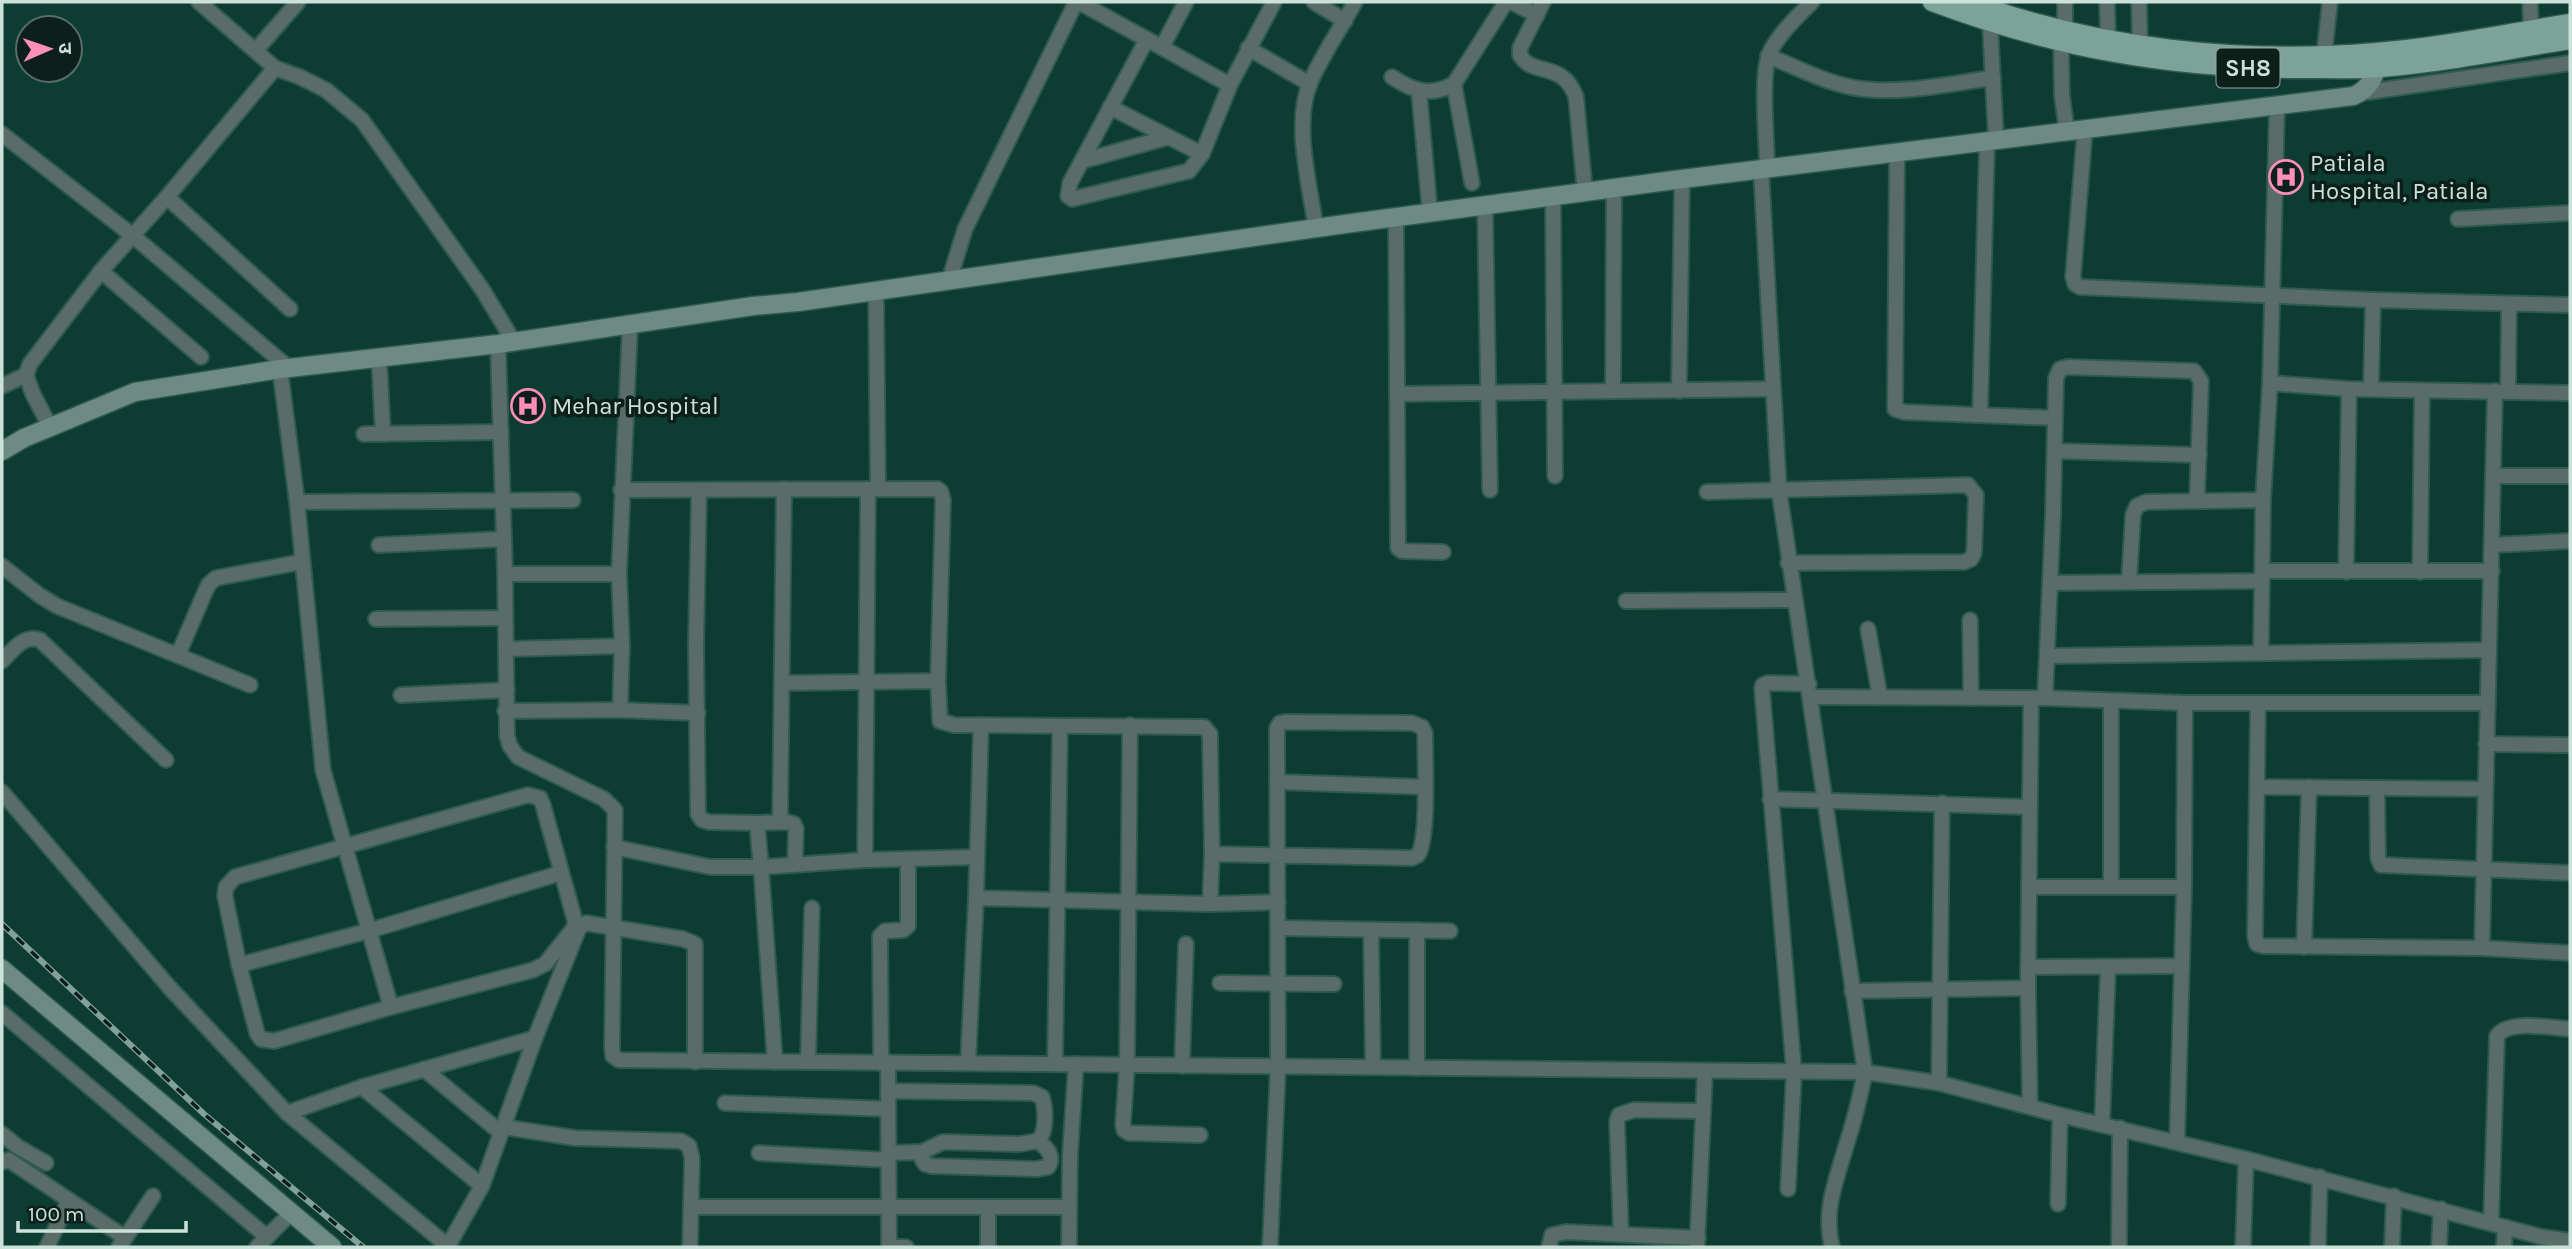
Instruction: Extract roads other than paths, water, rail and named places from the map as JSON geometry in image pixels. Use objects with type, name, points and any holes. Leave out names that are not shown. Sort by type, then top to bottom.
[{"type":"main road","name":"SH8","points":[[1932,2],[1990,23],[2063,37],[2133,57],[2211,66],[2279,69],[2378,60],[2419,64],[2570,40]]},
{"type":"main road","points":[[1970,2],[2063,37],[2108,38],[2220,53],[2324,55],[2378,60],[2570,23]]},
{"type":"street","points":[[199,2],[275,68],[326,90],[362,120],[482,289],[506,343],[500,432],[507,736],[518,757],[610,804],[615,810],[613,1056],[625,1061],[695,1062],[1865,1072],[1939,1083],[2320,1177],[2565,1243]]},
{"type":"street","points":[[256,50],[298,2]]},
{"type":"street","points":[[948,281],[965,229],[1078,2],[1230,85]]},
{"type":"street","points":[[1147,39],[1067,191],[1072,199],[1183,174],[1197,163],[1230,85],[1274,2]]},
{"type":"street","points":[[1314,2],[1345,21]]},
{"type":"street","points":[[1316,229],[1303,136],[1304,109],[1310,84],[1355,2]]},
{"type":"street","points":[[1392,76],[1419,91],[1442,91],[1454,84],[1508,2],[1540,8],[1520,48],[1520,54],[1528,63],[1562,76],[1573,87],[1584,192]]},
{"type":"street","points":[[1812,2],[1768,55],[1764,169],[1772,389],[1779,489],[1865,1072],[1856,1113],[1828,1206],[1828,1231],[1832,1247]]},
{"type":"street","points":[[2065,2],[2062,96],[2067,132]]},
{"type":"street","points":[[2107,2],[2108,38]]},
{"type":"street","points":[[2139,2],[2140,44]]},
{"type":"street","points":[[2324,55],[2330,2]]},
{"type":"street","points":[[2530,2],[2531,29]]},
{"type":"street","points":[[1163,47],[1181,4]]},
{"type":"street","points":[[1980,415],[1992,141],[1990,23]]},
{"type":"street","points":[[1248,48],[1310,84]]},
{"type":"street","points":[[1768,55],[1843,85],[1864,89],[1887,90],[1993,78]]},
{"type":"street","points":[[2361,93],[2370,84],[2378,60]]},
{"type":"street","points":[[2,451],[50,427],[135,392],[285,369],[506,343],[753,306],[798,302],[1682,179],[2353,96],[2570,63]]},
{"type":"street","points":[[50,427],[28,385],[26,375],[30,364],[102,271],[275,68]]},
{"type":"street","points":[[1454,84],[1472,183]]},
{"type":"street","points":[[1419,91],[1430,213]]},
{"type":"street","points":[[2261,651],[2263,500],[2270,383],[2277,106]]},
{"type":"street","points":[[1110,107],[1202,154]]},
{"type":"street","points":[[2085,129],[2073,277],[2075,284],[2080,287],[2372,300],[2570,304]]},
{"type":"street","points":[[2,134],[132,235],[285,369],[321,758],[391,1007]]},
{"type":"street","points":[[1082,161],[1169,137]]},
{"type":"street","points":[[1897,154],[1895,408],[1904,412],[2055,418]]},
{"type":"street","points":[[1679,391],[1682,179]]},
{"type":"street","points":[[1613,391],[1614,188]]},
{"type":"street","points":[[167,197],[290,309]]},
{"type":"street","points":[[1553,197],[1555,476]]},
{"type":"street","points":[[1486,206],[1490,490]]},
{"type":"street","points":[[2458,219],[2570,214]]},
{"type":"street","points":[[1396,217],[1398,548],[1402,551],[1443,552]]},
{"type":"street","points":[[102,271],[201,357]]},
{"type":"street","points":[[865,860],[876,291]]},
{"type":"street","points":[[2371,389],[2372,300]]},
{"type":"street","points":[[2482,948],[2493,476],[2509,304]]},
{"type":"street","points":[[620,710],[621,490],[630,326]]},
{"type":"street","points":[[379,357],[383,434]]},
{"type":"street","points":[[2030,1106],[2029,807],[2038,698],[2048,656],[2056,378],[2060,369],[2068,367],[2194,371],[2201,381],[2197,501]]},
{"type":"street","points":[[2,386],[26,375]]},
{"type":"street","points":[[2270,383],[2349,389],[2570,393]]},
{"type":"street","points":[[1398,394],[1772,389]]},
{"type":"street","points":[[2346,572],[2349,389]]},
{"type":"street","points":[[2420,572],[2423,391]]},
{"type":"street","points":[[363,434],[500,432]]},
{"type":"street","points":[[2055,451],[2199,455]]},
{"type":"street","points":[[2493,476],[2570,476]]},
{"type":"street","points":[[1707,492],[1968,485],[1976,495],[1974,553],[1971,559],[1964,562],[1788,563]]},
{"type":"street","points":[[780,822],[783,489]]},
{"type":"street","points":[[621,490],[938,489],[943,495],[938,681],[940,721],[954,725],[1130,725],[1207,729],[1210,740],[1212,854],[1210,904]]},
{"type":"street","points":[[699,491],[696,645],[698,814],[702,820],[709,822],[794,824],[795,864]]},
{"type":"street","points":[[297,502],[573,500]]},
{"type":"street","points":[[2130,582],[2133,515],[2137,506],[2146,502],[2263,500]]},
{"type":"street","points":[[379,545],[504,538]]},
{"type":"street","points":[[2492,545],[2570,541]]},
{"type":"street","points":[[178,655],[205,592],[216,578],[301,562]]},
{"type":"street","points":[[2,566],[57,606],[250,685]]},
{"type":"street","points":[[2051,583],[2346,572],[2492,571]]},
{"type":"street","points":[[505,574],[619,574]]},
{"type":"street","points":[[1626,601],[1795,600]]},
{"type":"street","points":[[376,618],[505,618]]},
{"type":"street","points":[[1970,620],[1971,698]]},
{"type":"street","points":[[1868,629],[1880,697]]},
{"type":"street","points":[[2,661],[25,640],[40,640],[166,760]]},
{"type":"street","points":[[506,649],[622,646]]},
{"type":"street","points":[[2048,656],[2488,650]]},
{"type":"street","points":[[782,683],[938,681]]},
{"type":"street","points":[[1788,1189],[1794,1072],[1770,799],[1763,685],[1768,683],[1810,691],[1880,697],[2038,698],[2185,703],[2488,703]]},
{"type":"street","points":[[401,695],[506,690]]},
{"type":"street","points":[[2111,701],[2111,887]]},
{"type":"street","points":[[2176,1142],[2184,887],[2185,703]]},
{"type":"street","points":[[2258,703],[2257,944],[2304,947],[2482,948],[2570,953]]},
{"type":"street","points":[[505,711],[620,710],[698,713]]},
{"type":"street","points":[[1212,854],[1279,855],[1412,858],[1418,855],[1423,842],[1425,787],[1425,733],[1422,727],[1412,723],[1280,723],[1277,728],[1279,855],[1278,1066],[1270,1247]]},
{"type":"street","points":[[968,1063],[981,725]]},
{"type":"street","points":[[1130,725],[1124,1130],[1129,1133],[1200,1135]]},
{"type":"street","points":[[1055,1064],[1060,726]]},
{"type":"street","points":[[2486,744],[2570,745]]},
{"type":"street","points":[[1278,782],[1425,787]]},
{"type":"street","points":[[2258,787],[2485,789]]},
{"type":"street","points":[[2304,947],[2309,787]]},
{"type":"street","points":[[2377,789],[2378,858],[2381,865],[2570,873]]},
{"type":"street","points":[[2,792],[170,988],[287,1113],[449,1247],[482,1186],[535,1038],[579,929],[586,923],[683,939],[695,944],[695,1062]]},
{"type":"street","points":[[535,795],[543,805],[573,911],[574,928],[545,964],[533,970],[268,1042],[261,1039],[257,1033],[239,964],[225,896],[226,887],[235,877],[345,845],[535,795]]},
{"type":"street","points":[[1770,799],[2029,807]]},
{"type":"street","points":[[1939,1083],[1942,803]]},
{"type":"street","points":[[757,823],[775,1062]]},
{"type":"street","points":[[614,847],[709,867],[977,858]]},
{"type":"street","points":[[906,1247],[889,1247],[888,1091],[880,936],[885,931],[903,930],[908,926],[908,859]]},
{"type":"street","points":[[239,964],[368,931],[561,873]]},
{"type":"street","points":[[2029,887],[2184,887]]},
{"type":"street","points":[[976,898],[1210,904],[1278,902]]},
{"type":"street","points":[[808,1062],[812,908]]},
{"type":"street","points":[[1278,928],[1450,931]]},
{"type":"street","points":[[1371,930],[1373,1067]]},
{"type":"street","points":[[1417,930],[1417,1068]]},
{"type":"street","points":[[1182,1066],[1186,944]]},
{"type":"street","points":[[2028,967],[2182,966]]},
{"type":"street","points":[[2102,1125],[2108,967]]},
{"type":"street","points":[[2,969],[332,1247]]},
{"type":"street","points":[[1220,983],[1334,984]]},
{"type":"street","points":[[1852,991],[2028,988]]},
{"type":"street","points":[[2,1013],[262,1242],[291,1213]]},
{"type":"street","points":[[2504,1247],[2498,1225],[2497,1035],[2501,1029],[2513,1026],[2570,1029]]},
{"type":"street","points":[[287,1113],[362,1087],[535,1038]]},
{"type":"street","points":[[1069,1247],[1076,1064]]},
{"type":"street","points":[[424,1069],[503,1130],[575,1138],[681,1141],[689,1146],[692,1158],[690,1247]]},
{"type":"street","points":[[1549,1247],[1552,1235],[1557,1233],[1622,1234],[1697,1242],[1705,1071]]},
{"type":"street","points":[[362,1087],[482,1186]]},
{"type":"street","points":[[888,1091],[1039,1094],[1044,1102],[1043,1133],[1037,1142]]},
{"type":"street","points":[[725,1103],[888,1110]]},
{"type":"street","points":[[1622,1234],[1617,1121],[1619,1115],[1634,1110],[1702,1111]]},
{"type":"street","points":[[2058,1204],[2060,1115]]},
{"type":"street","points":[[2119,1247],[2120,1128]]},
{"type":"street","points":[[2,1134],[46,1163]]},
{"type":"street","points":[[759,1153],[888,1157],[918,1152],[943,1142],[1037,1142],[1043,1145],[1051,1156],[1048,1167],[1036,1169],[932,1166],[925,1164],[918,1152]]},
{"type":"street","points":[[2243,1247],[2246,1159]]},
{"type":"street","points":[[2,1162],[9,1160],[69,1200],[121,1242],[153,1196]]},
{"type":"street","points":[[2318,1247],[2320,1177]]},
{"type":"street","points":[[2392,1247],[2394,1196]]},
{"type":"street","points":[[47,1247],[69,1200]]},
{"type":"street","points":[[691,1207],[1069,1207]]},
{"type":"street","points":[[988,1208],[988,1247]]},
{"type":"street","points":[[2439,1247],[2441,1209]]},
{"type":"railway","points":[[2,924],[204,1114],[363,1247]]},
{"type":"place","name":"Patiala Hospital, Patiala","points":[[2286,177]]},
{"type":"place","name":"Mehar Hospital","points":[[528,406]]}]
